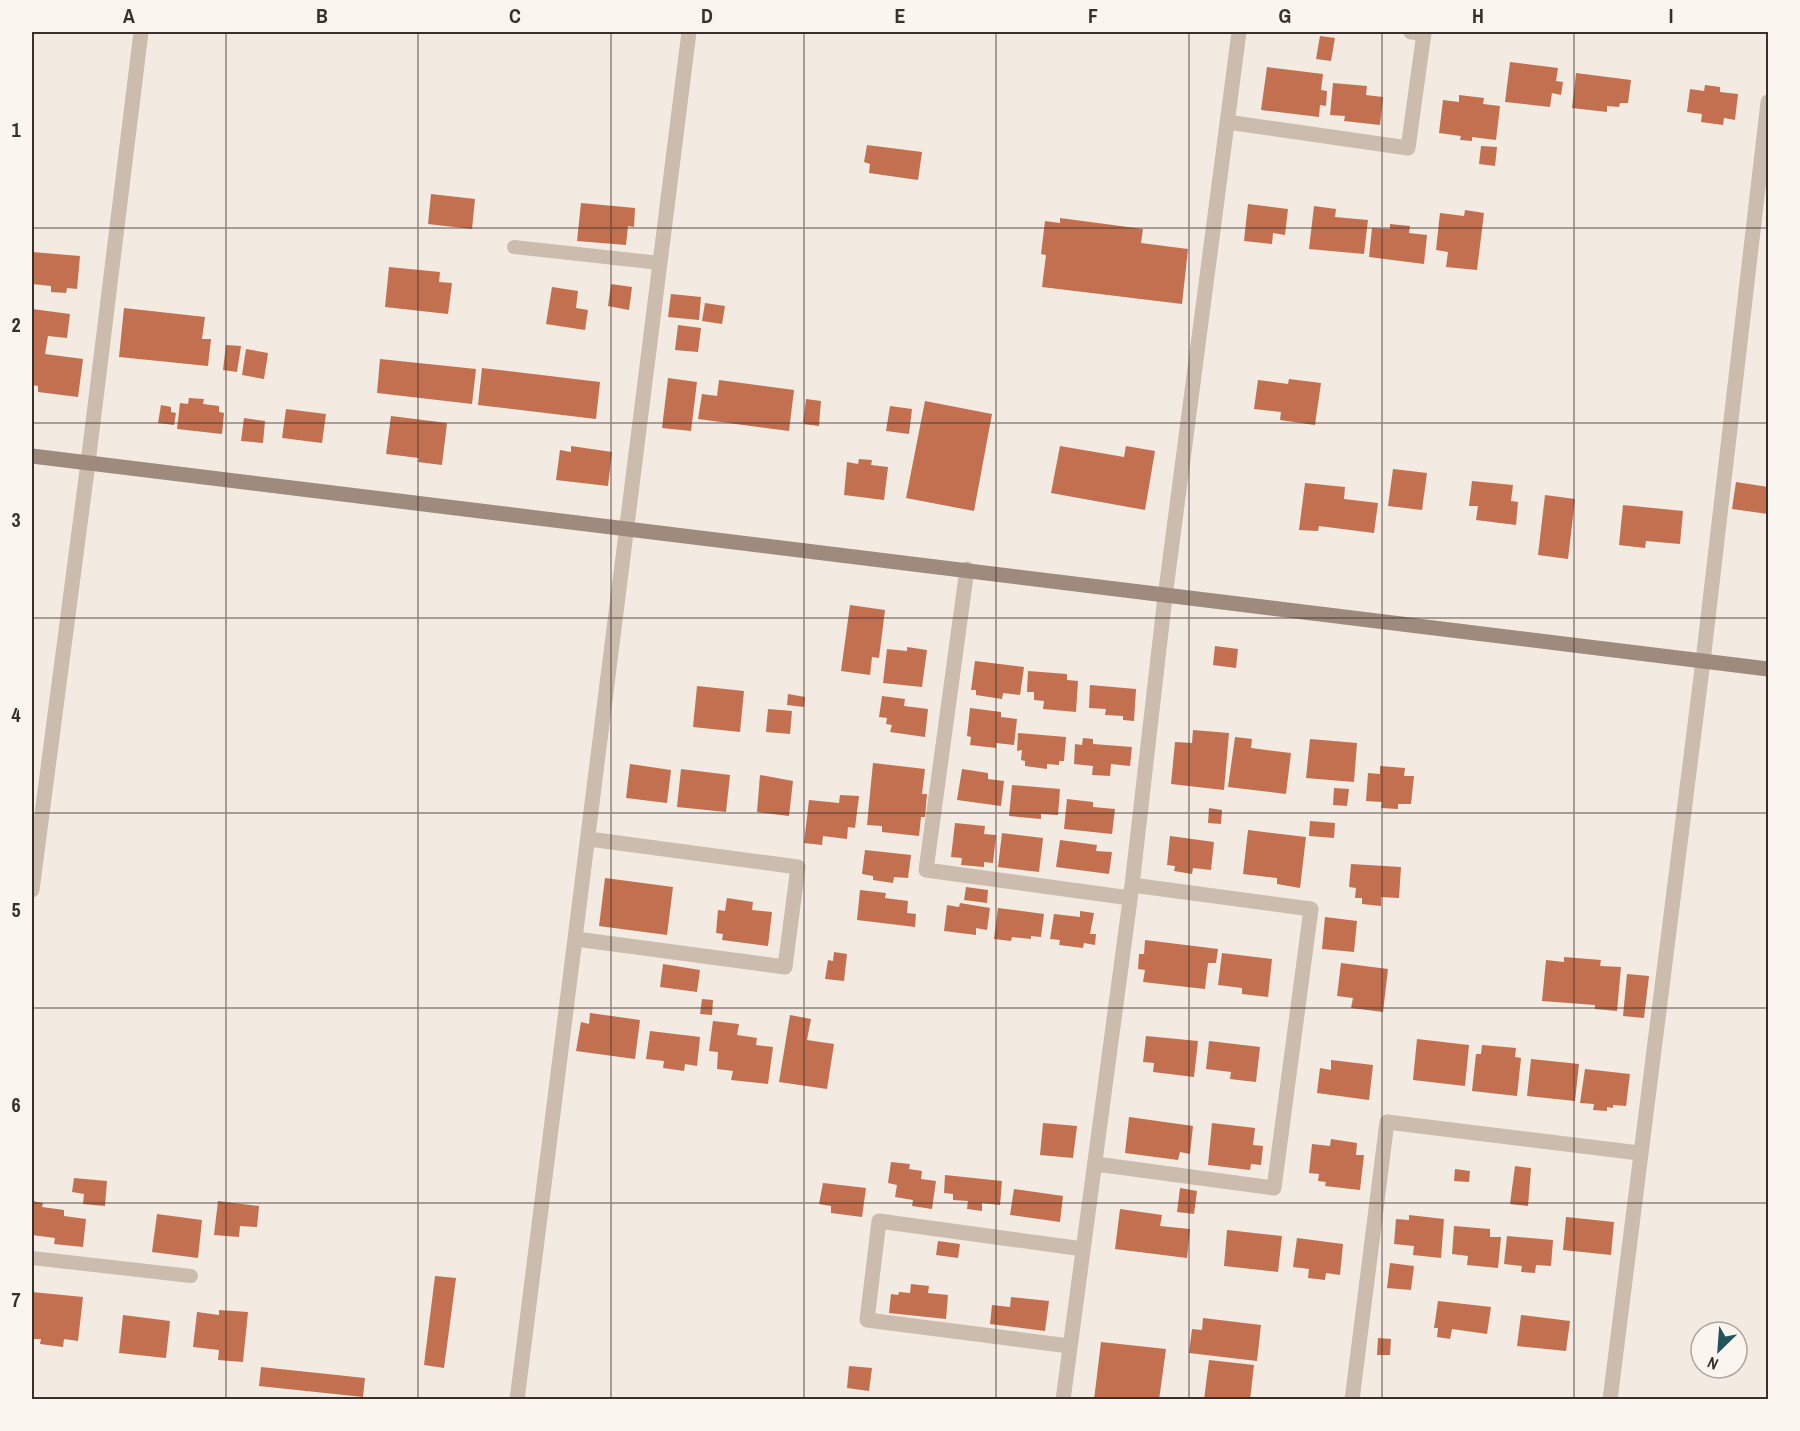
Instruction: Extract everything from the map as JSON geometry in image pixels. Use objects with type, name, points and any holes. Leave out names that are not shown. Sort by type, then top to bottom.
[{"type":"street","points":[[32,890],[141,32]]},
{"type":"street","points":[[517,1400],[689,32]]},
{"type":"street","points":[[1063,1400],[1131,892],[1165,597],[1239,32]]},
{"type":"street","points":[[1227,122],[1408,148],[1424,33],[1411,32]]},
{"type":"street","points":[[1610,1400],[1639,1153],[1703,661],[1768,102]]},
{"type":"street","points":[[32,456],[626,530],[967,569],[1165,597],[1768,669]]},
{"type":"street","points":[[967,569],[926,870],[1311,909],[1274,1188],[1096,1164]]},
{"type":"street","points":[[576,939],[785,967],[788,945],[798,867],[589,839]]},
{"type":"street","points":[[1352,1400],[1388,1122],[1639,1153]]},
{"type":"street","points":[[1069,1346],[867,1320],[879,1221],[1083,1249]]},
{"type":"lane","points":[[514,247],[660,263]]},
{"type":"lane","points":[[32,1258],[191,1276]]},
{"type":"building","points":[[1320,36],[1335,38],[1331,61],[1316,59]]},
{"type":"building","points":[[1510,62],[1558,68],[1556,81],[1563,82],[1561,95],[1552,93],[1550,107],[1505,102]]},
{"type":"building","points":[[1267,67],[1323,74],[1321,90],[1327,91],[1326,106],[1320,105],[1319,117],[1261,110]]},
{"type":"building","points":[[1576,73],[1631,80],[1628,103],[1620,103],[1619,107],[1607,106],[1607,112],[1572,108]]},
{"type":"building","points":[[1333,83],[1367,86],[1366,95],[1383,97],[1380,125],[1344,121],[1345,116],[1330,115]]},
{"type":"building","points":[[1705,85],[1720,87],[1720,92],[1738,94],[1735,120],[1724,118],[1723,125],[1701,122],[1702,114],[1687,112],[1690,89],[1704,91]]},
{"type":"building","points":[[1459,95],[1484,98],[1483,104],[1500,106],[1496,140],[1472,137],[1472,141],[1460,140],[1461,136],[1439,133],[1443,100],[1459,102]]},
{"type":"building","points":[[867,145],[922,152],[918,180],[869,173],[870,164],[864,162]]},
{"type":"building","points":[[1481,146],[1497,147],[1495,166],[1479,164]]},
{"type":"building","points":[[431,194],[475,199],[472,229],[428,224]]},
{"type":"building","points":[[581,203],[635,208],[634,227],[628,226],[626,245],[577,241]]},
{"type":"building","points":[[1248,204],[1288,209],[1285,235],[1273,233],[1272,244],[1244,241]]},
{"type":"building","points":[[1314,206],[1336,209],[1335,217],[1368,220],[1364,254],[1309,249]]},
{"type":"building","points":[[1465,210],[1484,213],[1477,270],[1446,267],[1448,252],[1436,250],[1440,213],[1464,216]]},
{"type":"building","points":[[1060,218],[1143,229],[1141,243],[1188,249],[1182,304],[1042,287],[1046,255],[1041,254],[1045,221],[1060,223]]},
{"type":"building","points":[[1390,224],[1410,226],[1409,233],[1427,235],[1424,264],[1369,257],[1372,228],[1390,229]]},
{"type":"building","points":[[32,252],[80,256],[77,289],[67,288],[66,293],[51,292],[51,286],[32,284]]},
{"type":"building","points":[[389,267],[440,272],[439,282],[452,283],[448,314],[385,307]]},
{"type":"building","points":[[611,284],[632,287],[629,310],[608,306]]},
{"type":"building","points":[[552,287],[578,291],[576,308],[588,310],[585,330],[546,324]]},
{"type":"building","points":[[671,294],[701,297],[699,320],[668,317]]},
{"type":"building","points":[[705,303],[725,306],[722,324],[702,321]]},
{"type":"building","points":[[124,308],[205,317],[202,339],[211,339],[208,366],[119,357]]},
{"type":"building","points":[[32,309],[70,314],[67,338],[48,336],[45,354],[83,359],[78,397],[38,392],[38,386],[32,385]]},
{"type":"building","points":[[678,325],[701,328],[698,352],[675,350]]},
{"type":"building","points":[[226,345],[241,346],[237,372],[223,370]]},
{"type":"building","points":[[246,349],[268,353],[264,379],[242,375]]},
{"type":"building","points":[[380,359],[476,369],[472,404],[377,393]]},
{"type":"building","points":[[482,368],[600,382],[596,419],[478,405]]},
{"type":"building","points":[[668,378],[697,382],[691,431],[662,428]]},
{"type":"building","points":[[1289,379],[1321,383],[1315,425],[1280,420],[1281,412],[1254,409],[1258,380],[1288,384]]},
{"type":"building","points":[[719,380],[794,390],[789,431],[698,419],[702,394],[717,396]]},
{"type":"building","points":[[189,398],[204,399],[203,404],[219,406],[219,412],[224,413],[222,434],[177,429],[180,403],[188,404]]},
{"type":"building","points":[[806,399],[821,401],[819,426],[803,424]]},
{"type":"building","points":[[925,401],[992,414],[974,511],[906,498]]},
{"type":"building","points":[[161,405],[171,407],[171,412],[176,413],[174,425],[158,423]]},
{"type":"building","points":[[890,406],[912,409],[909,434],[886,431]]},
{"type":"building","points":[[286,409],[326,414],[322,443],[282,438]]},
{"type":"building","points":[[391,416],[447,423],[442,465],[418,462],[419,458],[386,454]]},
{"type":"building","points":[[244,418],[265,421],[263,443],[241,441]]},
{"type":"building","points":[[571,446],[612,452],[608,486],[556,480],[560,450],[571,452]]},
{"type":"building","points":[[1060,446],[1124,457],[1126,446],[1155,451],[1145,510],[1051,493]]},
{"type":"building","points":[[859,459],[872,460],[871,465],[888,467],[884,500],[844,495],[847,462],[858,464]]},
{"type":"building","points":[[1393,469],[1427,473],[1422,510],[1388,506]]},
{"type":"building","points":[[1472,481],[1513,485],[1511,501],[1518,502],[1516,525],[1476,520],[1478,506],[1469,506]]},
{"type":"building","points":[[1736,482],[1768,487],[1768,514],[1732,509]]},
{"type":"building","points":[[1305,483],[1345,487],[1344,499],[1378,503],[1374,533],[1319,526],[1318,531],[1299,530]]},
{"type":"building","points":[[1545,495],[1575,499],[1568,559],[1538,555]]},
{"type":"building","points":[[1623,505],[1683,511],[1680,544],[1646,541],[1645,548],[1619,545]]},
{"type":"building","points":[[850,605],[885,610],[879,658],[872,657],[870,675],[841,671]]},
{"type":"building","points":[[1215,646],[1238,649],[1236,668],[1213,665]]},
{"type":"building","points":[[907,647],[927,650],[922,687],[883,683],[887,649],[907,651]]},
{"type":"building","points":[[975,661],[1024,667],[1020,695],[1003,693],[1002,699],[976,695],[976,690],[971,690]]},
{"type":"building","points":[[1028,671],[1067,674],[1067,680],[1078,681],[1076,712],[1043,709],[1044,701],[1034,700],[1034,692],[1027,692]]},
{"type":"building","points":[[1090,685],[1136,689],[1134,721],[1123,720],[1123,716],[1105,715],[1106,709],[1089,708]]},
{"type":"building","points":[[697,686],[744,691],[740,732],[693,727]]},
{"type":"building","points":[[788,694],[805,697],[804,707],[787,705]]},
{"type":"building","points":[[882,696],[905,699],[904,706],[928,709],[925,737],[890,732],[892,725],[886,724],[887,718],[879,717]]},
{"type":"building","points":[[970,708],[1001,712],[1001,717],[1017,719],[1014,745],[996,743],[996,748],[970,745],[971,737],[967,736]]},
{"type":"building","points":[[768,709],[792,711],[790,734],[766,732]]},
{"type":"building","points":[[1193,730],[1229,733],[1224,790],[1171,784],[1175,742],[1192,743]]},
{"type":"building","points":[[1018,733],[1066,737],[1064,761],[1059,761],[1059,765],[1047,764],[1047,769],[1025,766],[1025,761],[1021,760],[1022,750],[1017,751]]},
{"type":"building","points":[[1235,737],[1252,739],[1251,748],[1291,753],[1286,794],[1228,787]]},
{"type":"building","points":[[1083,738],[1093,739],[1093,744],[1132,747],[1130,766],[1111,764],[1110,776],[1092,775],[1093,766],[1074,764],[1075,744],[1082,745]]},
{"type":"building","points":[[1310,739],[1357,743],[1354,782],[1306,778]]},
{"type":"building","points":[[873,763],[925,769],[922,794],[927,794],[925,817],[921,817],[919,836],[882,832],[882,826],[867,825]]},
{"type":"building","points":[[630,764],[671,770],[667,803],[626,798]]},
{"type":"building","points":[[1380,766],[1405,768],[1404,776],[1414,776],[1411,804],[1398,804],[1398,809],[1381,808],[1382,802],[1366,801],[1368,773],[1380,774]]},
{"type":"building","points":[[681,769],[730,775],[726,812],[677,807]]},
{"type":"building","points":[[962,769],[988,773],[988,779],[1004,781],[1001,806],[957,800]]},
{"type":"building","points":[[760,775],[793,781],[789,816],[757,812]]},
{"type":"building","points":[[1012,785],[1060,789],[1058,815],[1041,814],[1041,819],[1009,816]]},
{"type":"building","points":[[1334,788],[1349,789],[1347,806],[1333,805]]},
{"type":"building","points":[[840,795],[859,796],[855,828],[848,827],[847,839],[823,836],[822,845],[804,843],[809,800],[839,803]]},
{"type":"building","points":[[1067,799],[1093,802],[1093,807],[1115,809],[1112,834],[1064,829]]},
{"type":"building","points":[[1209,808],[1222,810],[1221,824],[1208,823]]},
{"type":"building","points":[[1310,821],[1335,823],[1334,838],[1309,836]]},
{"type":"building","points":[[955,823],[985,826],[984,834],[996,835],[993,863],[984,862],[984,867],[961,865],[962,858],[951,857]]},
{"type":"building","points":[[1248,830],[1306,837],[1300,888],[1277,884],[1277,878],[1243,874]]},
{"type":"building","points":[[1002,833],[1043,838],[1039,872],[998,867]]},
{"type":"building","points":[[1170,836],[1214,842],[1211,870],[1193,868],[1192,874],[1174,871],[1175,866],[1167,865]]},
{"type":"building","points":[[1060,840],[1097,845],[1096,851],[1112,852],[1109,874],[1056,867]]},
{"type":"building","points":[[865,850],[911,855],[908,878],[894,877],[893,883],[873,880],[873,876],[862,874]]},
{"type":"building","points":[[1351,864],[1401,867],[1399,898],[1381,897],[1381,906],[1362,904],[1362,898],[1355,898],[1356,888],[1349,887]]},
{"type":"building","points":[[605,878],[673,887],[667,935],[599,926]]},
{"type":"building","points":[[966,887],[988,890],[987,903],[964,900]]},
{"type":"building","points":[[860,890],[886,893],[885,898],[908,901],[907,913],[916,914],[915,927],[857,920]]},
{"type":"building","points":[[727,898],[753,902],[752,910],[772,912],[768,946],[722,940],[723,934],[716,933],[718,910],[725,911]]},
{"type":"building","points":[[960,903],[990,908],[987,930],[976,928],[976,935],[944,931],[947,905],[959,907]]},
{"type":"building","points":[[998,908],[1044,914],[1041,937],[1031,936],[1031,939],[1012,937],[1011,941],[994,939]]},
{"type":"building","points":[[1080,911],[1094,913],[1090,934],[1096,934],[1095,945],[1084,943],[1083,948],[1059,945],[1060,940],[1050,939],[1054,914],[1080,917]]},
{"type":"building","points":[[1325,917],[1357,921],[1354,952],[1322,949]]},
{"type":"building","points":[[1145,940],[1218,949],[1216,963],[1208,963],[1205,989],[1143,982],[1145,970],[1138,969],[1139,954],[1144,954]]},
{"type":"building","points":[[834,952],[847,954],[844,981],[825,979],[828,960],[833,961]]},
{"type":"building","points":[[1222,953],[1272,959],[1268,997],[1242,994],[1242,988],[1218,985]]},
{"type":"building","points":[[1564,957],[1601,960],[1600,966],[1621,967],[1617,1011],[1595,1009],[1595,1005],[1542,1001],[1546,960],[1564,962]]},
{"type":"building","points":[[1341,963],[1388,969],[1383,1012],[1351,1008],[1353,998],[1337,996]]},
{"type":"building","points":[[663,964],[700,970],[697,992],[660,987]]},
{"type":"building","points":[[1627,974],[1649,976],[1644,1018],[1623,1016]]},
{"type":"building","points":[[702,999],[713,1000],[712,1015],[700,1014]]},
{"type":"building","points":[[590,1013],[640,1020],[635,1059],[576,1051],[581,1022],[589,1024]]},
{"type":"building","points":[[790,1015],[811,1019],[807,1040],[834,1044],[827,1089],[779,1082]]},
{"type":"building","points":[[713,1021],[739,1024],[737,1035],[757,1038],[756,1045],[773,1047],[768,1084],[731,1080],[733,1071],[717,1069],[718,1052],[709,1051]]},
{"type":"building","points":[[650,1031],[700,1037],[697,1066],[685,1064],[684,1071],[663,1068],[664,1061],[646,1059]]},
{"type":"building","points":[[1146,1036],[1198,1041],[1194,1077],[1153,1072],[1154,1063],[1143,1062]]},
{"type":"building","points":[[1417,1039],[1469,1045],[1465,1086],[1413,1080]]},
{"type":"building","points":[[1209,1041],[1260,1047],[1256,1082],[1230,1079],[1231,1072],[1206,1069]]},
{"type":"building","points":[[1482,1045],[1516,1048],[1515,1057],[1521,1058],[1517,1096],[1472,1091],[1476,1054],[1481,1054]]},
{"type":"building","points":[[1531,1059],[1579,1064],[1575,1101],[1527,1096]]},
{"type":"building","points":[[1331,1060],[1373,1065],[1369,1100],[1317,1093],[1320,1068],[1331,1070]]},
{"type":"building","points":[[1585,1069],[1630,1074],[1626,1106],[1613,1105],[1613,1108],[1607,1107],[1607,1111],[1593,1110],[1594,1104],[1580,1103]]},
{"type":"building","points":[[1129,1117],[1193,1126],[1190,1154],[1180,1152],[1178,1160],[1125,1153]]},
{"type":"building","points":[[1043,1123],[1077,1126],[1073,1158],[1040,1155]]},
{"type":"building","points":[[1212,1123],[1255,1128],[1253,1145],[1263,1146],[1261,1165],[1251,1164],[1250,1170],[1208,1165]]},
{"type":"building","points":[[1331,1139],[1357,1143],[1356,1155],[1364,1155],[1360,1190],[1325,1186],[1326,1182],[1318,1181],[1319,1174],[1309,1173],[1312,1144],[1330,1146]]},
{"type":"building","points":[[891,1162],[910,1164],[909,1169],[922,1171],[921,1179],[936,1181],[932,1209],[912,1206],[913,1200],[895,1197],[897,1185],[888,1183]]},
{"type":"building","points":[[1515,1166],[1531,1168],[1528,1206],[1510,1204]]},
{"type":"building","points":[[1455,1169],[1470,1171],[1469,1182],[1454,1181]]},
{"type":"building","points":[[945,1175],[1002,1181],[1000,1205],[982,1203],[982,1211],[967,1209],[968,1201],[953,1200],[953,1194],[944,1193]]},
{"type":"building","points":[[74,1178],[107,1181],[105,1206],[83,1204],[84,1194],[72,1192]]},
{"type":"building","points":[[823,1183],[866,1188],[862,1217],[831,1213],[831,1206],[819,1204]]},
{"type":"building","points":[[1180,1188],[1197,1191],[1194,1214],[1177,1212]]},
{"type":"building","points":[[1014,1189],[1063,1196],[1060,1222],[1010,1215]]},
{"type":"building","points":[[32,1201],[43,1203],[42,1207],[64,1210],[64,1216],[86,1219],[83,1247],[54,1244],[55,1238],[32,1235]]},
{"type":"building","points":[[218,1201],[259,1206],[257,1227],[240,1226],[239,1237],[214,1235]]},
{"type":"building","points":[[1120,1209],[1162,1215],[1160,1226],[1190,1229],[1187,1258],[1115,1249]]},
{"type":"building","points":[[157,1214],[202,1220],[198,1258],[152,1252]]},
{"type":"building","points":[[1409,1215],[1444,1219],[1441,1258],[1413,1255],[1414,1246],[1394,1244],[1396,1219],[1409,1220]]},
{"type":"building","points":[[1566,1217],[1614,1222],[1611,1255],[1563,1250]]},
{"type":"building","points":[[1454,1226],[1490,1229],[1490,1237],[1501,1237],[1498,1268],[1467,1265],[1468,1256],[1452,1254]]},
{"type":"building","points":[[1227,1230],[1282,1236],[1278,1272],[1224,1266]]},
{"type":"building","points":[[1507,1236],[1553,1240],[1551,1266],[1536,1265],[1535,1273],[1521,1272],[1522,1266],[1504,1264]]},
{"type":"building","points":[[1297,1238],[1343,1244],[1340,1275],[1326,1273],[1325,1280],[1308,1278],[1309,1269],[1293,1267]]},
{"type":"building","points":[[938,1241],[960,1244],[958,1258],[936,1255]]},
{"type":"building","points":[[1390,1263],[1414,1266],[1411,1290],[1387,1288]]},
{"type":"building","points":[[435,1276],[456,1278],[444,1368],[424,1365]]},
{"type":"building","points":[[911,1284],[929,1286],[928,1293],[948,1295],[946,1319],[889,1313],[891,1294],[910,1293]]},
{"type":"building","points":[[32,1292],[83,1297],[78,1341],[64,1339],[63,1347],[40,1344],[41,1339],[33,1339]]},
{"type":"building","points":[[1011,1297],[1049,1301],[1045,1331],[990,1324],[992,1305],[1010,1307]]},
{"type":"building","points":[[1438,1301],[1491,1307],[1487,1334],[1452,1329],[1450,1339],[1437,1337],[1438,1328],[1434,1328]]},
{"type":"building","points":[[219,1310],[248,1312],[243,1362],[218,1360],[219,1350],[193,1347],[197,1312],[219,1315]]},
{"type":"building","points":[[123,1315],[170,1321],[166,1358],[119,1353]]},
{"type":"building","points":[[1521,1315],[1570,1321],[1566,1351],[1517,1346]]},
{"type":"building","points":[[1203,1318],[1261,1325],[1257,1361],[1189,1353],[1192,1329],[1202,1330]]},
{"type":"building","points":[[1378,1338],[1391,1339],[1390,1355],[1377,1355]]},
{"type":"building","points":[[1101,1342],[1166,1349],[1159,1400],[1094,1400]]},
{"type":"building","points":[[1209,1360],[1254,1365],[1250,1400],[1204,1400]]},
{"type":"building","points":[[849,1366],[872,1368],[869,1391],[847,1388]]},
{"type":"building","points":[[261,1367],[365,1378],[363,1397],[259,1386]]}]
